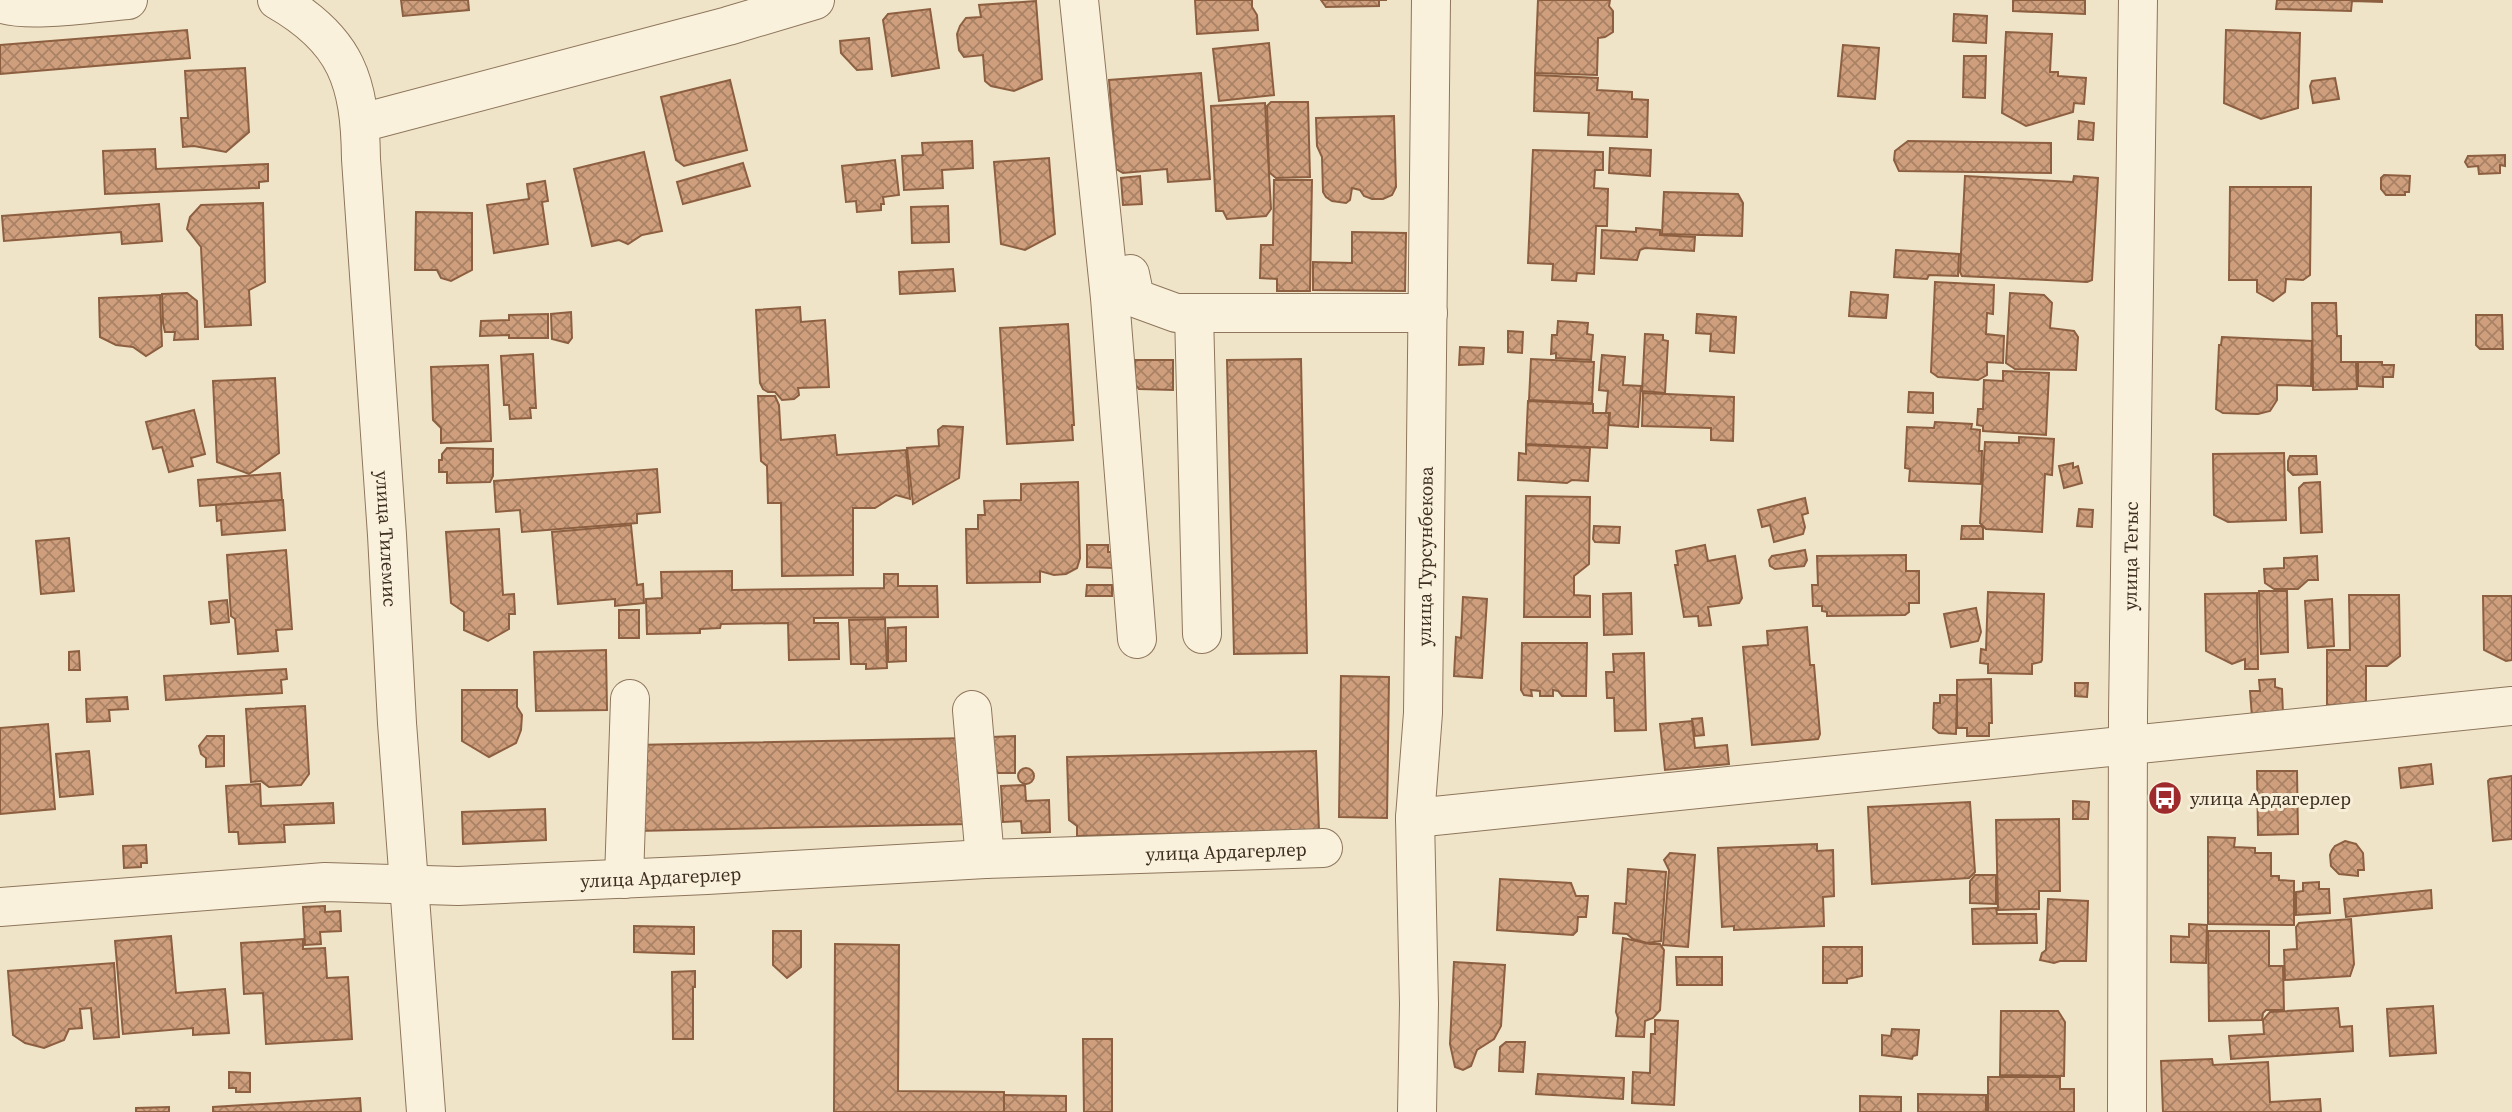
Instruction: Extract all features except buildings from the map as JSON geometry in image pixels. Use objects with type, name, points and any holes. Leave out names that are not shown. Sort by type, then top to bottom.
[{"type":"street","points":[[0,4],[34,7],[128,0]]},
{"type":"street","name":"улица Тилемис","points":[[277,0],[317,25],[341,57],[354,84],[361,123],[361,159],[397,723],[426,1112]]},
{"type":"street","points":[[361,123],[728,26],[816,0]]},
{"type":"street","points":[[1079,0],[1110,298],[1137,639]]},
{"type":"street","name":"улица Турсунбекова","points":[[1417,1112],[1419,1004],[1415,818],[1423,699],[1431,0]]},
{"type":"street","name":"улица Тегыс","points":[[2127,1112],[2138,0]]},
{"type":"street","points":[[1130,274],[1135,298],[1176,313],[1427,313]]},
{"type":"street","points":[[1194,313],[1202,634]]},
{"type":"street","points":[[624,879],[629,699]]},
{"type":"street","points":[[1415,818],[2512,706]]},
{"type":"street","points":[[972,710],[985,859]]},
{"type":"street","name":"улица Ардагерлер","points":[[0,907],[326,882],[458,886],[985,859],[1323,848]]},
{"type":"place","name":"улица Ардагерлер","points":[[2165,798]]}]
